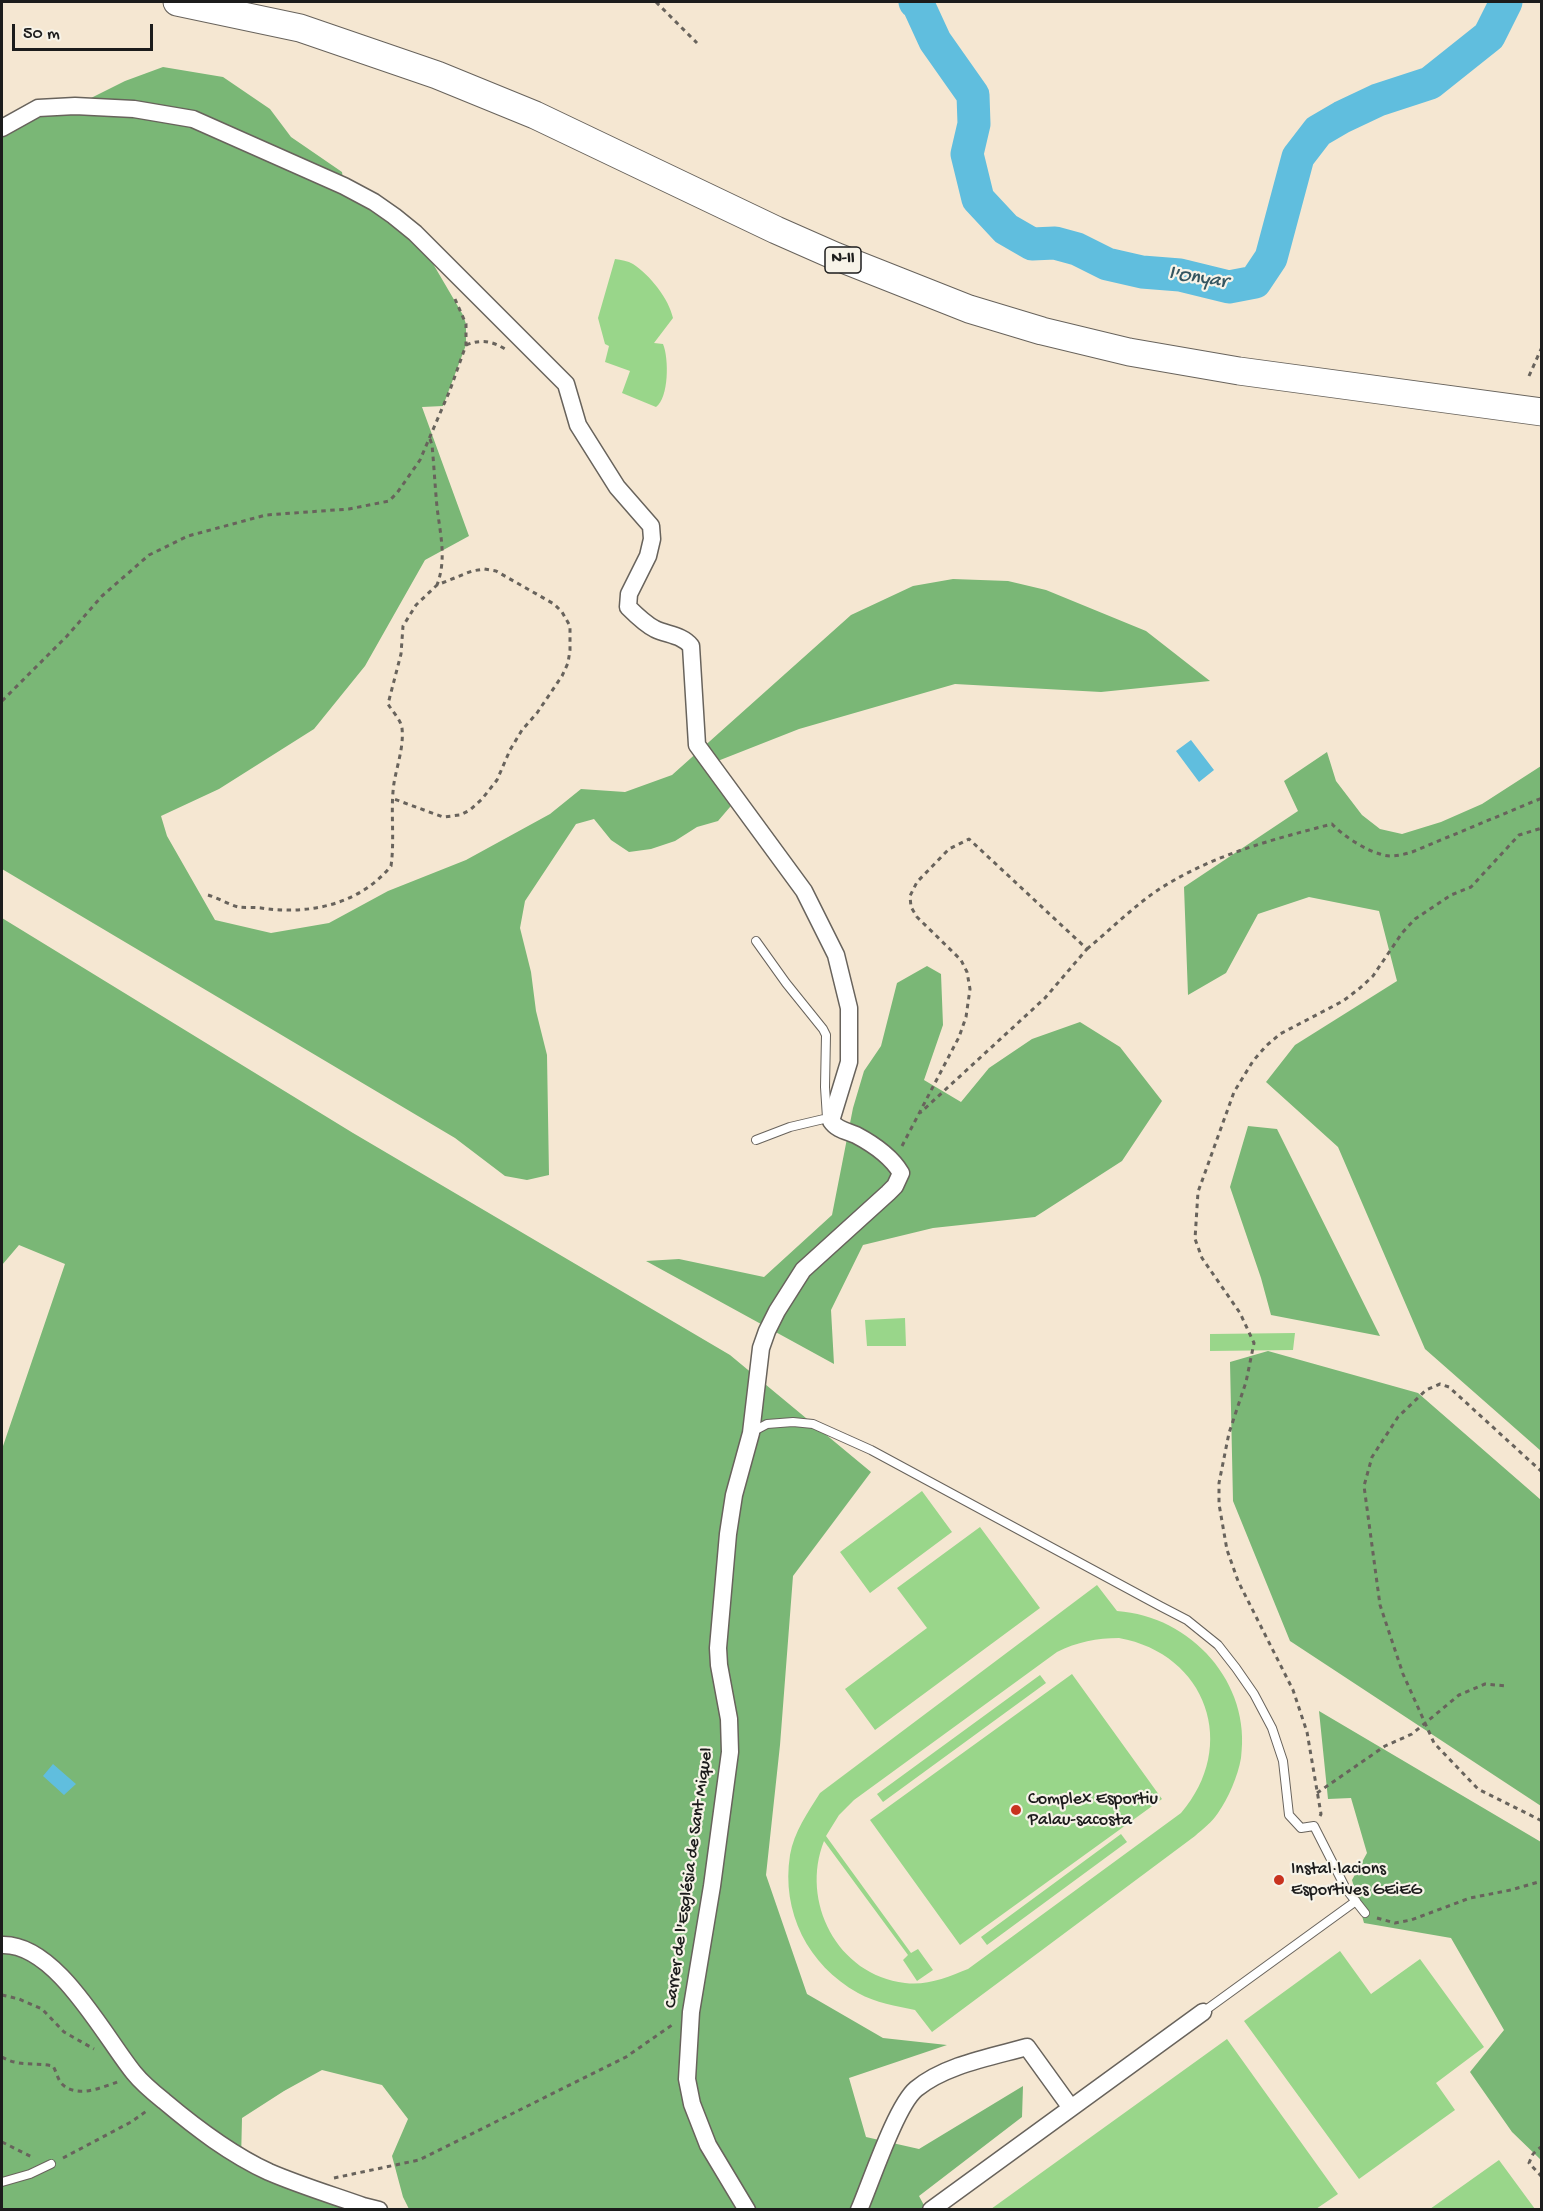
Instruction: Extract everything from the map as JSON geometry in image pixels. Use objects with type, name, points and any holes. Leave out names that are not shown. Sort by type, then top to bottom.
[{"type":"highway","name":"N-II","points":[[177,2],[300,28],[438,75],[535,115],[816,248],[969,309],[1042,331],[1129,352],[1239,371],[1542,412]]},
{"type":"street","points":[[2,128],[38,108],[75,106],[146,111],[193,119],[344,186],[374,202],[415,233],[566,384],[578,425],[617,487],[651,526],[652,539],[648,555],[629,594],[628,607],[656,629],[686,639],[691,646],[697,745],[804,891],[836,955],[849,1008],[849,1062],[829,1119],[837,1128],[857,1136],[894,1161]]},
{"type":"street","name":"Carrer de l'Església de Sant Miquel","points":[[747,2210],[708,2145],[692,2104],[687,2079],[691,2012],[730,1752],[729,1719],[718,1648],[728,1534],[734,1495],[751,1432],[761,1348],[777,1311],[803,1270],[896,1186],[901,1173],[894,1161]]},
{"type":"street","points":[[2,1945],[13,1945],[42,1959],[94,2015],[135,2074],[161,2099],[215,2141],[268,2171],[379,2210]]},
{"type":"street","points":[[932,2210],[1203,2012]]},
{"type":"street","points":[[859,2210],[898,2114],[915,2090],[953,2068],[1027,2047],[1071,2108]]},
{"type":"lane","points":[[756,940],[786,983],[824,1029],[826,1035],[825,1087],[829,1119],[790,1127],[756,1140]]},
{"type":"lane","points":[[751,1432],[767,1424],[793,1422],[813,1424],[871,1450],[1187,1620],[1218,1645],[1254,1694],[1272,1728],[1283,1761],[1289,1815],[1301,1828],[1314,1826],[1346,1889],[1365,1913]]},
{"type":"lane","points":[[1203,2012],[1356,1901]]},
{"type":"lane","points":[[2,2182],[30,2174],[51,2164]]},
{"type":"path","points":[[656,2],[697,43]]},
{"type":"path","points":[[2,701],[67,636],[102,596],[149,555],[188,536],[266,515],[349,509],[389,501],[413,472],[450,390],[466,345]]},
{"type":"path","points":[[1529,376],[1542,347]]},
{"type":"path","points":[[429,438],[432,445],[442,542],[442,566],[437,585]]},
{"type":"path","points":[[208,895],[238,907],[303,910],[334,905],[365,890],[391,866],[394,784],[400,755],[402,726],[388,704],[401,654],[403,626],[416,605],[437,585],[472,571],[484,569],[496,571],[554,604],[570,626],[568,663],[562,676],[510,750],[497,780],[470,810],[460,815],[443,817],[394,799]]},
{"type":"path","points":[[920,1113],[1045,998],[1086,949],[1159,889],[1210,861],[1262,843],[1332,824],[1341,833],[1380,855],[1396,856],[1412,852],[1542,798]]},
{"type":"path","points":[[1314,1826],[1321,1814],[1307,1732],[1293,1690],[1238,1581],[1227,1550],[1219,1504],[1219,1483],[1229,1433],[1246,1382],[1254,1343],[1240,1313],[1208,1269],[1195,1239],[1196,1203],[1200,1183],[1234,1092],[1253,1061],[1266,1046],[1280,1034],[1343,1001],[1360,988],[1372,976],[1401,933],[1415,919],[1451,895],[1471,887],[1519,835],[1542,828]]},
{"type":"path","points":[[894,1161],[959,1037],[970,995],[967,972],[961,960],[917,917],[910,901],[912,890],[918,882],[951,848],[969,839],[1086,949]]},
{"type":"path","points":[[1542,1472],[1449,1387],[1440,1384],[1426,1390],[1398,1417],[1372,1457],[1364,1486],[1380,1605],[1403,1674],[1434,1743],[1478,1789],[1542,1821]]},
{"type":"path","points":[[1317,1793],[1384,1746],[1412,1734],[1460,1695],[1485,1684],[1507,1686]]},
{"type":"path","points":[[1365,1913],[1386,1922],[1395,1923],[1422,1917],[1470,1898],[1542,1881]]},
{"type":"path","points":[[2,1995],[19,1999],[42,2009],[64,2032],[98,2053]]},
{"type":"path","points":[[304,2184],[418,2160],[626,2057],[691,2012]]},
{"type":"path","points":[[2,2057],[22,2065],[39,2063],[53,2066],[63,2084],[78,2092],[99,2088],[135,2074]]},
{"type":"path","points":[[2,2142],[51,2164],[131,2122],[161,2099]]},
{"type":"path","points":[[1542,2146],[1533,2154],[1529,2163],[1542,2177]]},
{"type":"green space","points":[[163,67],[223,77],[270,109],[291,137],[342,172],[344,186],[415,233],[466,324],[466,345],[443,406],[422,407],[469,536],[425,560],[365,666],[314,729],[219,789],[161,816],[167,836],[215,920],[271,933],[329,923],[388,891],[466,860],[550,814],[581,789],[625,792],[672,775],[851,615],[913,586],[953,579],[1008,581],[1046,590],[1146,631],[1210,681],[1101,692],[955,684],[799,729],[710,764],[736,800],[718,821],[697,827],[675,841],[651,849],[629,852],[611,840],[594,819],[576,824],[525,901],[520,928],[547,1055],[549,1175],[527,1180],[505,1176],[455,1138],[2,869],[2,128],[15,122],[75,106],[125,81]]},
{"type":"green space","points":[[615,259],[631,263],[646,274],[663,295],[673,318],[654,343],[663,344],[667,368],[666,387],[656,407],[622,393],[630,371],[605,362],[609,346],[605,344],[598,318]]},
{"type":"green space","points":[[1327,752],[1336,781],[1362,815],[1380,829],[1402,834],[1441,822],[1482,804],[1541,766],[1541,1451],[1425,1349],[1338,1147],[1266,1082],[1295,1045],[1397,981],[1379,911],[1309,897],[1258,914],[1226,973],[1188,995],[1184,887],[1298,811],[1284,781]]},
{"type":"green space","points":[[2,918],[353,1133],[730,1355],[871,1472],[793,1576],[780,1745],[766,1875],[807,1994],[883,2038],[947,2045],[849,2078],[866,2137],[919,2149],[1023,2086],[1022,2117],[919,2196],[926,2209],[409,2209],[403,2197],[392,2156],[408,2119],[382,2085],[322,2070],[242,2118],[241,2161],[353,2209],[2,2209],[2,1449],[65,1264],[19,1245],[2,1265]]},
{"type":"green space","points":[[927,966],[941,974],[943,1025],[924,1080],[961,1102],[989,1068],[1032,1039],[1080,1022],[1120,1047],[1162,1101],[1122,1161],[1035,1217],[933,1228],[863,1245],[831,1310],[834,1364],[646,1261],[679,1259],[764,1277],[832,1215],[853,1108],[864,1071],[881,1046],[897,983]]},
{"type":"green space","points":[[1248,1126],[1277,1129],[1380,1336],[1271,1315],[1230,1187]]},
{"type":"green space","points":[[905,1318],[906,1346],[867,1346],[865,1320]]},
{"type":"green space","points":[[1295,1333],[1293,1350],[1210,1351],[1210,1334]]},
{"type":"green space","points":[[1268,1351],[1418,1393],[1541,1500],[1541,1806],[1290,1641],[1233,1501],[1230,1362]]},
{"type":"green space","points":[[922,1491],[952,1532],[870,1593],[840,1552]]},
{"type":"green space","points":[[980,1527],[1040,1608],[875,1730],[845,1689],[927,1628],[897,1588]]},
{"type":"green space","points":[[1097,1585],[1117,1611],[1144,1616],[1169,1626],[1192,1640],[1211,1658],[1226,1680],[1237,1704],[1242,1730],[1241,1758],[1235,1780],[1222,1807],[1210,1822],[1195,1836],[932,2032],[915,2010],[872,1999],[840,1981],[825,1968],[802,1935],[794,1916],[790,1897],[788,1876],[790,1855],[798,1830],[820,1793]],"holes":[[[1111,1638],[1119,1638],[1149,1647],[1174,1663],[1193,1683],[1205,1706],[1210,1732],[1208,1760],[1199,1787],[1181,1813],[968,1969],[929,1982],[905,1983],[881,1977],[860,1966],[843,1950],[830,1932],[821,1910],[817,1887],[818,1864],[824,1841],[908,1955],[903,1960],[917,1981],[933,1970],[918,1949],[911,1953],[826,1836],[839,1815],[854,1800],[1057,1652],[1080,1643]]]},
{"type":"green space","name":"Complex Esportiu Palau-sacosta","points":[[1072,1674],[1162,1799],[960,1945],[870,1820]]},
{"type":"green space","points":[[1040,1675],[1046,1683],[883,1802],[877,1794]]},
{"type":"green space","points":[[1319,1711],[1541,1842],[1541,2160],[1512,2132],[1470,2072],[1504,2030],[1451,1938],[1364,1923],[1352,1880],[1367,1853],[1351,1798],[1328,1799]]},
{"type":"green space","points":[[1121,1834],[1127,1842],[987,1945],[981,1937]]},
{"type":"green space","points":[[1340,1951],[1371,1994],[1420,1959],[1484,2047],[1436,2083],[1455,2110],[1359,2179],[1244,2021]]},
{"type":"green space","points":[[1227,2039],[1338,2194],[1316,2209],[991,2209]]},
{"type":"green space","points":[[1499,2160],[1535,2209],[1430,2209]]},
{"type":"water","points":[[1191,740],[1214,770],[1199,782],[1176,751]]},
{"type":"water","points":[[53,1764],[76,1784],[64,1795],[43,1776]]},
{"type":"waterway","name":"l'Onyar","points":[[915,2],[935,41],[973,95],[974,124],[967,154],[978,199],[1006,229],[1032,244],[1055,243],[1077,249],[1107,264],[1142,272],[1180,275],[1229,287],[1255,282],[1271,258],[1298,157],[1318,131],[1378,100],[1430,83],[1489,36],[1506,2]]},
{"type":"place","name":"Complex Esportiu Palau-sacosta","points":[[1016,1810]]},
{"type":"place","name":"Instal·lacions Esportives GEiEG","points":[[1279,1880]]}]
